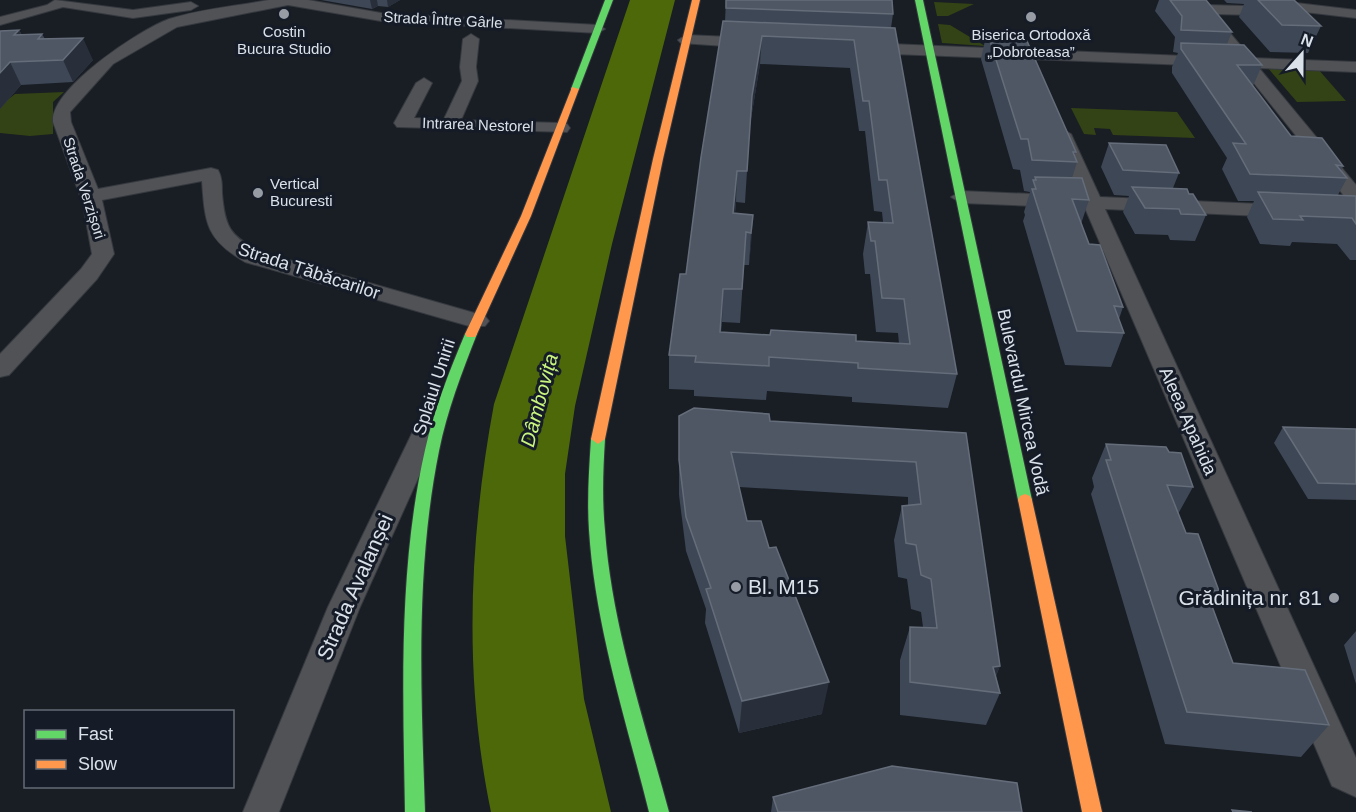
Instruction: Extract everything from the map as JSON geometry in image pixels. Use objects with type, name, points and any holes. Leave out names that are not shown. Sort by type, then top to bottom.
[{"type":"main road","name":"Splaiul Unirii","points":[[415,812],[411,642],[414,564],[428,469],[457,365],[526,216],[609,0]]},
{"type":"main road","points":[[659,812],[611,605],[595,506],[596,464],[603,414],[696,0]]},
{"type":"main road","name":"Bulevardul Mircea Vodă","points":[[920,0],[1092,812]]},
{"type":"street","points":[[168,17],[224,0]]},
{"type":"street","points":[[0,21],[64,2],[118,13],[168,17],[290,1]]},
{"type":"street","name":"Strada Între Gârle","points":[[290,1],[381,17],[598,29]]},
{"type":"street","points":[[1281,3],[1356,14]]},
{"type":"street","points":[[1281,3],[1290,12],[1204,10],[1352,209]]},
{"type":"street","name":"Strada Verzișori","points":[[0,369],[89,274],[103,254],[89,196],[62,122],[61,112],[79,88],[102,65],[168,17]]},
{"type":"street","points":[[450,124],[470,81],[468,67],[471,39]]},
{"type":"street","points":[[686,40],[769,44]]},
{"type":"street","points":[[850,47],[1356,67]]},
{"type":"street","points":[[1027,55],[1039,82]]},
{"type":"street","name":"Intrarea Nestorel","points":[[424,83],[404,123],[561,128]]},
{"type":"street","name":"Aleea Apahida","points":[[1053,113],[1345,774],[1356,780]]},
{"type":"street","name":"Strada Tăbăcarilor","points":[[89,196],[211,174],[218,232],[229,245],[253,257],[477,321]]},
{"type":"street","points":[[961,197],[1307,212]]},
{"type":"street","name":"Strada Avalanșei","points":[[261,812],[344,607],[457,365]]},
{"type":"shaded area","points":[[934,2],[974,4],[948,16],[937,16]]},
{"type":"shaded area","points":[[938,24],[950,25],[985,46],[942,43]]},
{"type":"shaded area","points":[[1267,67],[1318,69],[1346,101],[1297,102]]},
{"type":"shaded area","points":[[64,92],[53,102],[53,134],[30,136],[0,133],[0,101],[6,101],[15,94]]},
{"type":"shaded area","points":[[1071,108],[1177,112],[1195,138],[1113,135],[1110,129],[1094,128],[1096,135],[1084,134]]},
{"type":"water","name":"Dâmbovița","points":[[630,0],[675,0],[612,244],[575,406],[565,474],[565,536],[584,699],[611,812],[491,812],[476,711],[473,608],[479,505],[494,404]]},
{"type":"building","points":[[726,0],[892,0],[893,14],[726,8]]},
{"type":"building","points":[[1170,0],[1206,0],[1232,32],[1181,30],[1182,16]]},
{"type":"building","points":[[1258,0],[1294,0],[1321,26],[1282,25]]},
{"type":"building","points":[[723,21],[895,28],[957,374],[858,368],[858,363],[769,357],[769,366],[695,362],[696,356],[669,355],[680,274],[686,274],[701,157]],"holes":[[[762,36],[854,40],[863,101],[869,101],[879,180],[887,180],[893,223],[868,222],[871,241],[875,241],[882,298],[904,299],[910,344],[856,341],[856,335],[771,330],[770,335],[720,332],[723,289],[742,289],[746,232],[751,233],[753,215],[733,213],[737,171],[747,171],[752,96]]]},
{"type":"building","points":[[19,30],[14,35],[42,34],[38,39],[83,38],[63,60],[10,62],[0,73],[0,31]]},
{"type":"building","points":[[987,31],[1023,32],[1076,152],[1073,152],[1077,162],[1032,160],[1028,139],[1021,139]]},
{"type":"building","points":[[1181,43],[1244,45],[1262,65],[1237,65],[1291,136],[1322,138],[1343,166],[1336,165],[1347,178],[1250,174],[1233,143],[1246,144],[1181,49]]},
{"type":"building","points":[[1109,143],[1166,145],[1179,173],[1123,170]]},
{"type":"building","points":[[1035,177],[1082,178],[1089,200],[1072,199],[1089,244],[1100,245],[1123,307],[1114,306],[1124,333],[1077,331],[1032,189],[1036,189],[1033,180],[1036,180]]},
{"type":"building","points":[[1132,187],[1187,189],[1189,194],[1193,194],[1206,215],[1181,214],[1179,209],[1145,208]]},
{"type":"building","points":[[1258,192],[1356,196],[1356,224],[1352,218],[1300,216],[1303,220],[1273,219]]},
{"type":"building","points":[[694,408],[769,414],[770,421],[966,433],[1000,666],[993,667],[1000,693],[910,682],[910,627],[937,628],[931,579],[921,575],[916,545],[906,543],[902,506],[921,504],[916,462],[731,452],[747,521],[761,521],[769,548],[776,547],[829,682],[742,701],[706,589],[711,588],[686,517],[679,460],[679,416]]},
{"type":"building","points":[[1283,427],[1356,429],[1356,484],[1318,483]]},
{"type":"building","points":[[1106,444],[1166,447],[1169,452],[1181,453],[1193,487],[1167,485],[1186,533],[1198,534],[1219,591],[1206,590],[1233,663],[1305,670],[1329,725],[1187,712],[1106,460],[1111,460]]},
{"type":"building","points":[[892,766],[1017,783],[1022,812],[778,812],[773,797]]},
{"type":"traffic: fast","points":[[575,89],[609,0]]},
{"type":"traffic: fast","points":[[919,0],[1025,500]]},
{"type":"traffic: fast","points":[[415,812],[413,629],[415,569],[421,509],[432,450],[448,391],[471,334]]},
{"type":"traffic: fast","points":[[598,439],[595,485],[597,532],[603,579],[623,674],[659,812]]},
{"type":"traffic: slow","points":[[598,439],[658,159],[696,0]]},
{"type":"traffic: slow","points":[[471,334],[526,216],[575,89]]},
{"type":"traffic: slow","points":[[1025,500],[1092,812]]},
{"type":"place","name":"Costin Bucura Studio","points":[[284,14]]},
{"type":"place","name":"Biserica Ortodoxă „Dobroteasa”","points":[[1031,17]]},
{"type":"place","name":"Vertical Bucuresti","points":[[258,193]]},
{"type":"place","name":"Bl. M15","points":[[736,587]]},
{"type":"place","name":"Grădinița nr. 81","points":[[1334,598]]}]
